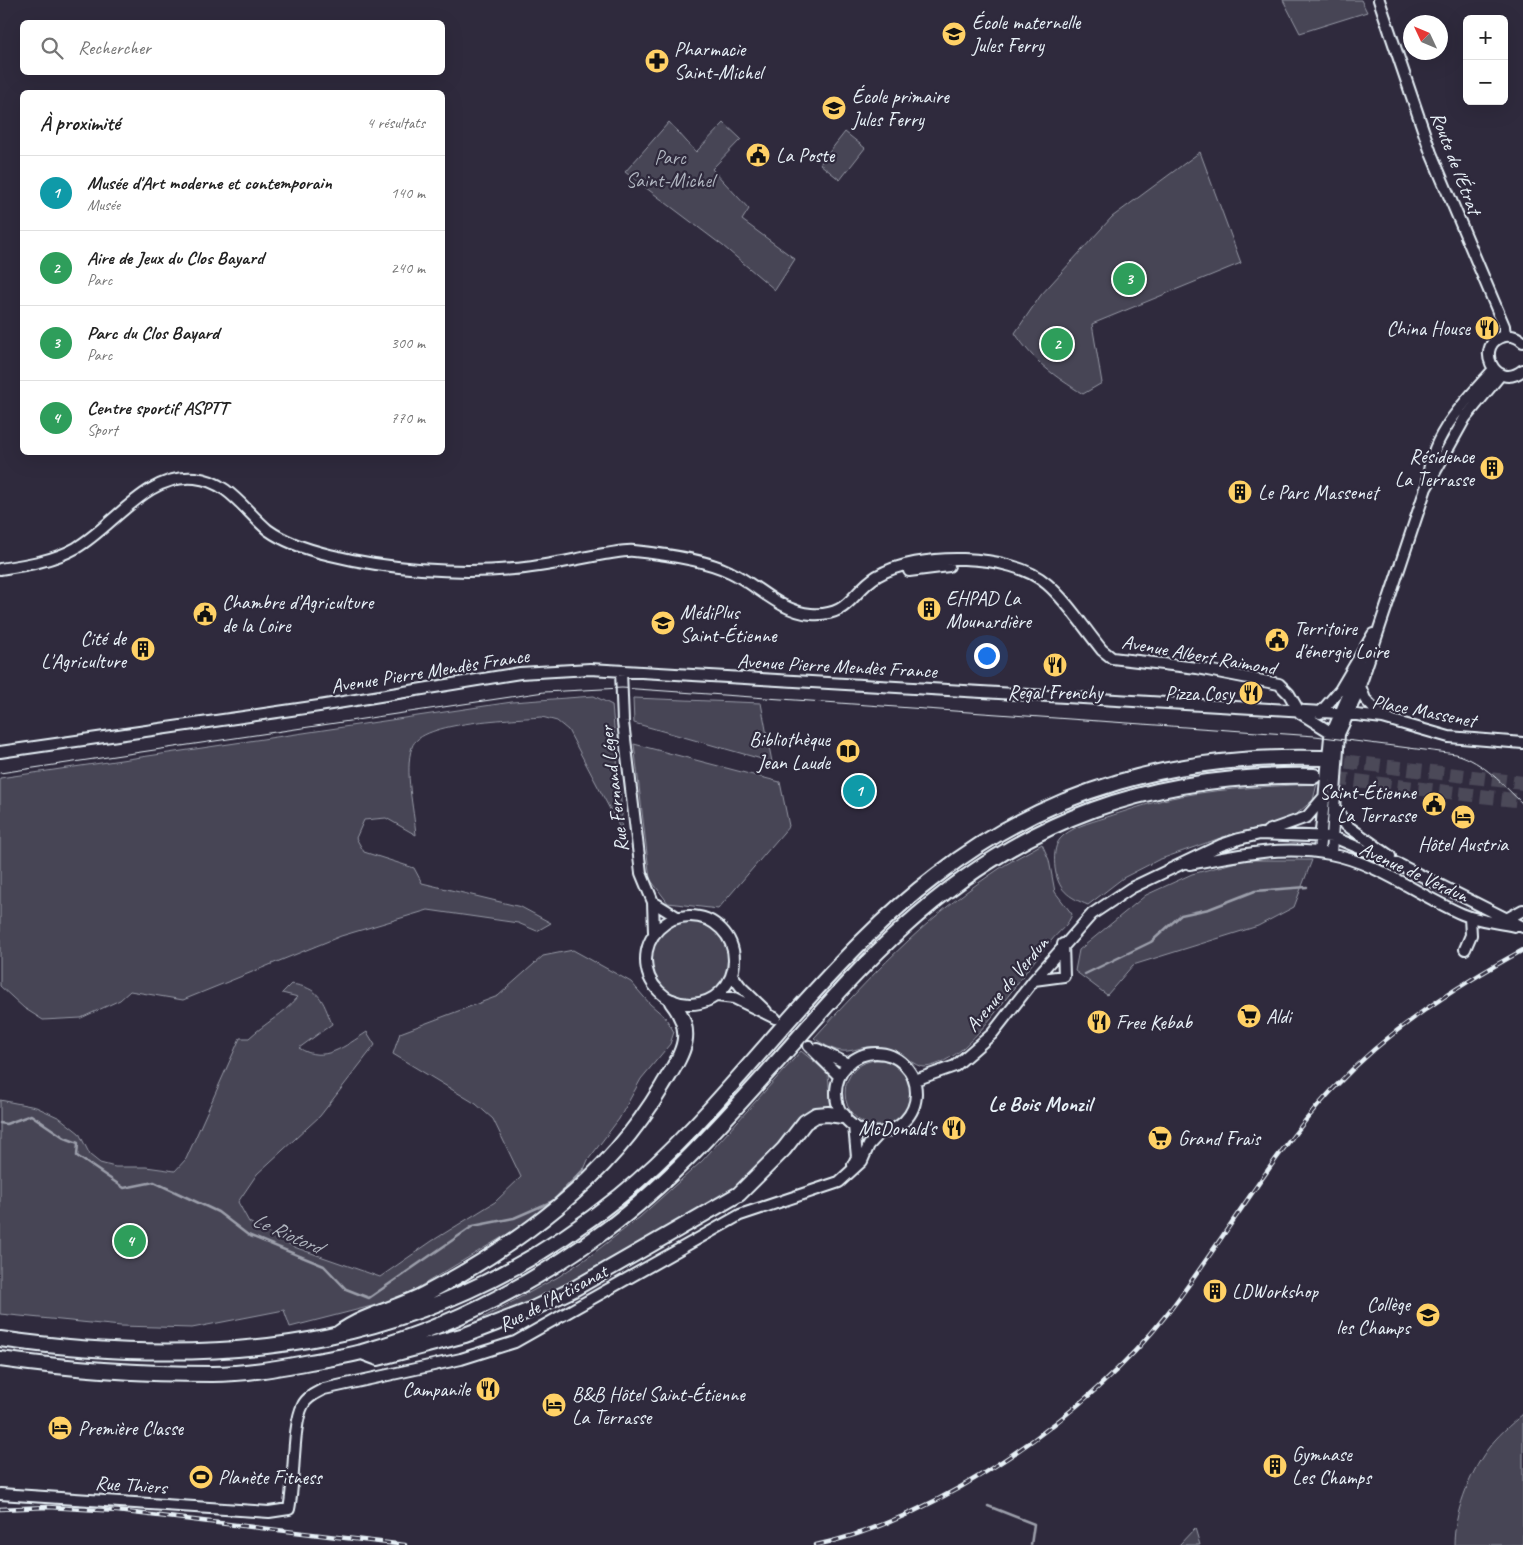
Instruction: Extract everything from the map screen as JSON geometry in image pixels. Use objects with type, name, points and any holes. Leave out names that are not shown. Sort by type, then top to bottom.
[{"type":"highway","points":[[0,1339],[101,1349],[188,1352],[253,1349],[334,1336],[406,1316],[467,1292],[542,1252],[604,1209],[643,1176],[691,1130],[844,960],[886,918],[935,876],[993,836],[1061,802],[1141,774],[1230,759],[1322,758]]},
{"type":"highway","points":[[0,1360],[97,1370],[215,1374],[282,1367],[362,1352],[438,1325],[491,1302],[558,1264],[608,1229],[643,1200],[713,1132],[845,986],[903,928],[974,870],[1012,845],[1089,810],[1151,791],[1215,779],[1271,775],[1314,776]]},
{"type":"highway","points":[[334,1336],[355,1321],[401,1305],[444,1283],[525,1232],[557,1209],[586,1184],[631,1131],[658,1094],[682,1053],[687,1036],[683,1015],[672,1002]]},
{"type":"highway","points":[[362,1352],[378,1358],[465,1335],[546,1302],[739,1194],[768,1167],[804,1122],[816,1115],[828,1114],[849,1121]]},
{"type":"main road","name":"Route de l'Étrat","points":[[1379,0],[1431,152],[1504,326],[1505,336]]},
{"type":"main road","points":[[1523,342],[1516,337],[1505,336],[1496,341],[1490,350],[1489,360],[1497,372],[1511,376],[1523,370]]},
{"type":"main road","points":[[1319,852],[1332,733],[1360,686],[1428,482],[1428,468],[1438,439],[1457,412],[1497,372]]},
{"type":"main road","name":"Avenue Albert Raimond","points":[[0,569],[41,562],[73,550],[100,532],[145,492],[168,481],[196,478],[226,490],[269,530],[289,542],[343,558],[453,570],[514,569],[630,550],[728,570],[794,610],[814,614],[836,610],[848,605],[874,578],[884,572],[928,561],[957,558],[968,561],[1003,563],[1024,569],[1053,590],[1102,650],[1112,658],[1198,668],[1279,684],[1289,694],[1300,713]]},
{"type":"main road","points":[[1320,713],[1340,690],[1385,612]]},
{"type":"main road","points":[[1331,854],[1336,808],[1339,734],[1344,714],[1380,622]]},
{"type":"main road","name":"Avenue Pierre Mendès France","points":[[0,752],[320,706],[520,674],[590,669],[1132,700],[1300,713],[1344,714]]},
{"type":"main road","name":"Rue Fernand Léger","points":[[621,671],[623,722],[641,873],[652,902],[654,932]]},
{"type":"main road","points":[[1360,686],[1365,699],[1383,718]]},
{"type":"main road","points":[[1300,713],[1332,733]]},
{"type":"main road","name":"Place Massenet","points":[[1344,714],[1383,718],[1449,737],[1523,743]]},
{"type":"main road","points":[[1260,834],[1307,817],[1324,796]]},
{"type":"main road","points":[[1336,808],[1346,825],[1400,865]]},
{"type":"main road","name":"Avenue de Verdun","points":[[915,1080],[955,1066],[992,1034],[1064,944],[1092,914],[1113,899],[1221,845],[1260,834],[1334,837],[1400,865],[1503,920],[1523,928]]},
{"type":"main road","name":"Avenue de Verdun","points":[[1172,868],[1233,855],[1278,851],[1319,852],[1331,854],[1390,876],[1470,917],[1503,920]]},
{"type":"main road","points":[[652,902],[677,917]]},
{"type":"main road","points":[[1503,920],[1523,910]]},
{"type":"main road","points":[[717,996],[732,975],[734,956],[725,933],[706,918],[694,916],[677,917],[654,932],[646,953],[649,979],[656,990],[672,1002],[695,1005],[717,996],[734,998],[774,1018],[741,987],[732,975]]},
{"type":"main road","points":[[1465,949],[1471,935],[1470,917]]},
{"type":"main road","points":[[1034,980],[1064,976],[1064,944]]},
{"type":"main road","points":[[840,1076],[809,1046],[848,1064]]},
{"type":"main road","points":[[849,1121],[862,1130],[880,1133],[902,1124],[910,1115],[917,1092],[915,1080],[909,1068],[899,1059],[886,1054],[873,1053],[860,1056],[848,1064],[840,1076],[836,1090],[838,1104],[849,1121],[858,1143],[857,1157],[850,1173]]},
{"type":"main road","name":"Rue de l'Artisanat","points":[[290,1509],[299,1417],[303,1404],[313,1394],[324,1389],[461,1359],[514,1342],[740,1214],[839,1182],[862,1161],[869,1145],[880,1133]]},
{"type":"main road","name":"Rue Thiers","points":[[0,1494],[269,1512],[290,1509]]},
{"type":"green space","points":[[1283,0],[1361,0],[1367,12],[1300,33]]},
{"type":"green space","name":"Parc Saint-Michel","points":[[669,122],[696,152],[724,123],[741,139],[712,169],[749,209],[742,220],[795,259],[775,290],[723,246],[625,172]]},
{"type":"green space","points":[[845,132],[865,148],[840,180],[820,164]]},
{"type":"green space","points":[[1200,152],[1241,263],[1092,324],[1102,383],[1083,394],[1045,368],[1015,333],[1041,295],[1112,217]]},
{"type":"green space","points":[[594,696],[612,705],[622,813],[621,830],[568,730],[557,721],[542,717],[471,723],[432,732],[419,738],[412,747],[409,767],[416,835],[386,818],[364,820],[356,838],[364,852],[414,868],[422,883],[521,907],[551,923],[537,931],[518,923],[428,910],[341,936],[183,1000],[130,991],[120,1000],[81,1018],[43,1020],[24,1008],[0,986],[0,778],[512,702]]},
{"type":"green space","points":[[633,698],[761,703],[772,762],[634,723]]},
{"type":"green space","points":[[634,744],[780,782],[789,826],[718,909],[668,903],[650,879]]},
{"type":"green space","points":[[1317,784],[1313,800],[1293,817],[1282,822],[1223,837],[1158,860],[1123,878],[1088,905],[1065,892],[1056,876],[1055,861],[1058,842],[1064,835],[1087,824],[1152,803],[1198,793]]},
{"type":"green space","points":[[1042,844],[1049,860],[1055,892],[1072,914],[1071,918],[1040,954],[986,1024],[962,1049],[945,1061],[921,1067],[890,1049],[865,1047],[844,1051],[836,1050],[814,1038],[897,951],[942,911],[996,871]]},
{"type":"green space","points":[[1244,860],[1312,860],[1294,907],[1258,926],[1133,965],[1107,995],[1075,971],[1079,950],[1146,895],[1192,874]]},
{"type":"green space","points":[[682,920],[698,920],[719,931],[730,952],[730,968],[719,989],[698,1000],[682,1000],[668,994],[656,982],[650,968],[650,952],[656,938],[668,926]]},
{"type":"green space","points":[[573,950],[631,982],[650,1004],[665,1017],[674,1032],[670,1044],[641,1079],[619,1119],[588,1160],[579,1181],[534,1218],[399,1299],[290,1327],[284,1310],[192,1328],[121,1326],[0,1314],[0,1100],[36,1107],[60,1118],[79,1133],[90,1155],[100,1163],[115,1167],[146,1167],[175,1171],[186,1159],[240,1038],[249,1038],[293,1003],[298,997],[282,993],[291,984],[308,988],[319,996],[332,1024],[299,1048],[317,1054],[326,1054],[367,1032],[375,1045],[320,1116],[257,1174],[238,1202],[249,1222],[294,1247],[380,1277],[432,1241],[495,1202],[521,1177],[493,1119],[476,1104],[393,1054],[400,1033],[498,996],[543,956]]},
{"type":"green space","points":[[801,1051],[828,1073],[831,1110],[825,1110],[725,1197],[545,1298],[464,1328],[558,1277],[590,1256],[640,1217],[702,1161]]},
{"type":"green space","points":[[878,1060],[891,1063],[901,1070],[908,1080],[911,1093],[908,1106],[901,1116],[891,1123],[878,1126],[865,1123],[855,1116],[848,1106],[845,1093],[848,1080],[855,1070],[865,1063]]},
{"type":"green space","points":[[1523,1414],[1523,1545],[1454,1545],[1460,1508],[1474,1471],[1495,1440]]},
{"type":"green space","points":[[1195,1528],[1200,1545],[1179,1545]]},
{"type":"waterway","points":[[1085,974],[1151,942],[1181,915],[1209,909],[1255,891],[1307,887]]},
{"type":"waterway","name":"Le Riotord","points":[[0,1123],[6,1124],[31,1115],[65,1138],[78,1143],[77,1156],[124,1188],[154,1182],[218,1212],[248,1235],[324,1266],[346,1289],[369,1298],[473,1226],[514,1218],[553,1201],[584,1169]]},
{"type":"waterway","points":[[988,1506],[1034,1524],[1031,1545]]},
{"type":"tunnel","points":[[1325,759],[1523,783]]},
{"type":"tunnel","points":[[1314,776],[1523,801]]},
{"type":"tunnel","points":[[778,1021],[809,1046]]},
{"type":"tram line","points":[[0,773],[544,692],[622,688],[1315,736],[1456,754],[1484,768],[1523,804]]},
{"type":"railway","points":[[816,1545],[864,1532],[912,1512],[961,1487],[1009,1457],[1055,1424],[1097,1388],[1135,1351],[1167,1314],[1267,1171],[1310,1115],[1333,1089],[1376,1048],[1422,1012],[1446,995],[1523,950]]},
{"type":"railway","points":[[0,1509],[48,1507],[117,1511],[405,1545]]},
{"type":"place","name":"École maternelle Jules Ferry","points":[[954,34]]},
{"type":"place","name":"Pharmacie Saint-Michel","points":[[657,61]]},
{"type":"place","name":"École primaire Jules Ferry","points":[[834,108]]},
{"type":"place","name":"La Poste","points":[[758,155]]},
{"type":"place","name":"Parc du Clos Bayard","points":[[1129,279]]},
{"type":"place","name":"China House","points":[[1487,328]]},
{"type":"place","name":"Aire de Jeux du Clos Bayard","points":[[1057,344]]},
{"type":"place","name":"Résidence La Terrasse","points":[[1492,468]]},
{"type":"place","name":"Le Parc Massenet","points":[[1240,492]]},
{"type":"place","name":"EHPAD La Mounardière","points":[[929,609]]},
{"type":"place","name":"Chambre d’Agriculture de la Loire","points":[[205,614]]},
{"type":"place","name":"MédiPlus Saint-Étienne","points":[[663,623]]},
{"type":"place","name":"Territoire d'énergie Loire","points":[[1277,640]]},
{"type":"place","name":"Cité de L'Agriculture","points":[[143,649]]},
{"type":"place","name":"Regal Frenchy","points":[[1055,665]]},
{"type":"place","name":"Pizza Cosy","points":[[1251,693]]},
{"type":"place","name":"Bibliothèque Jean Laude","points":[[848,751]]},
{"type":"place","name":"Musée d'Art moderne et contemporain","points":[[859,791]]},
{"type":"place","name":"Saint-Étienne La Terrasse","points":[[1434,804]]},
{"type":"place","name":"Hôtel Austria","points":[[1463,817]]},
{"type":"place","name":"Aldi","points":[[1249,1016]]},
{"type":"place","name":"Free Kebab","points":[[1099,1022]]},
{"type":"place","name":"McDonald's","points":[[954,1128]]},
{"type":"place","name":"Grand Frais","points":[[1160,1138]]},
{"type":"place","name":"Centre sportif ASPTT","points":[[130,1241]]},
{"type":"place","name":"LDWorkshop","points":[[1215,1291]]},
{"type":"place","name":"Collège les Champs","points":[[1428,1315]]},
{"type":"place","name":"Campanile","points":[[488,1389]]},
{"type":"place","name":"B&B Hôtel Saint-Étienne La Terrasse","points":[[554,1405]]},
{"type":"place","name":"Première Classe","points":[[60,1428]]},
{"type":"place","name":"Gymnase Les Champs","points":[[1275,1466]]},
{"type":"place","name":"Planète Fitness","points":[[201,1477]]},
{"type":"district","name":"Le Bois Monzil","points":[[1040,1104]]}]
